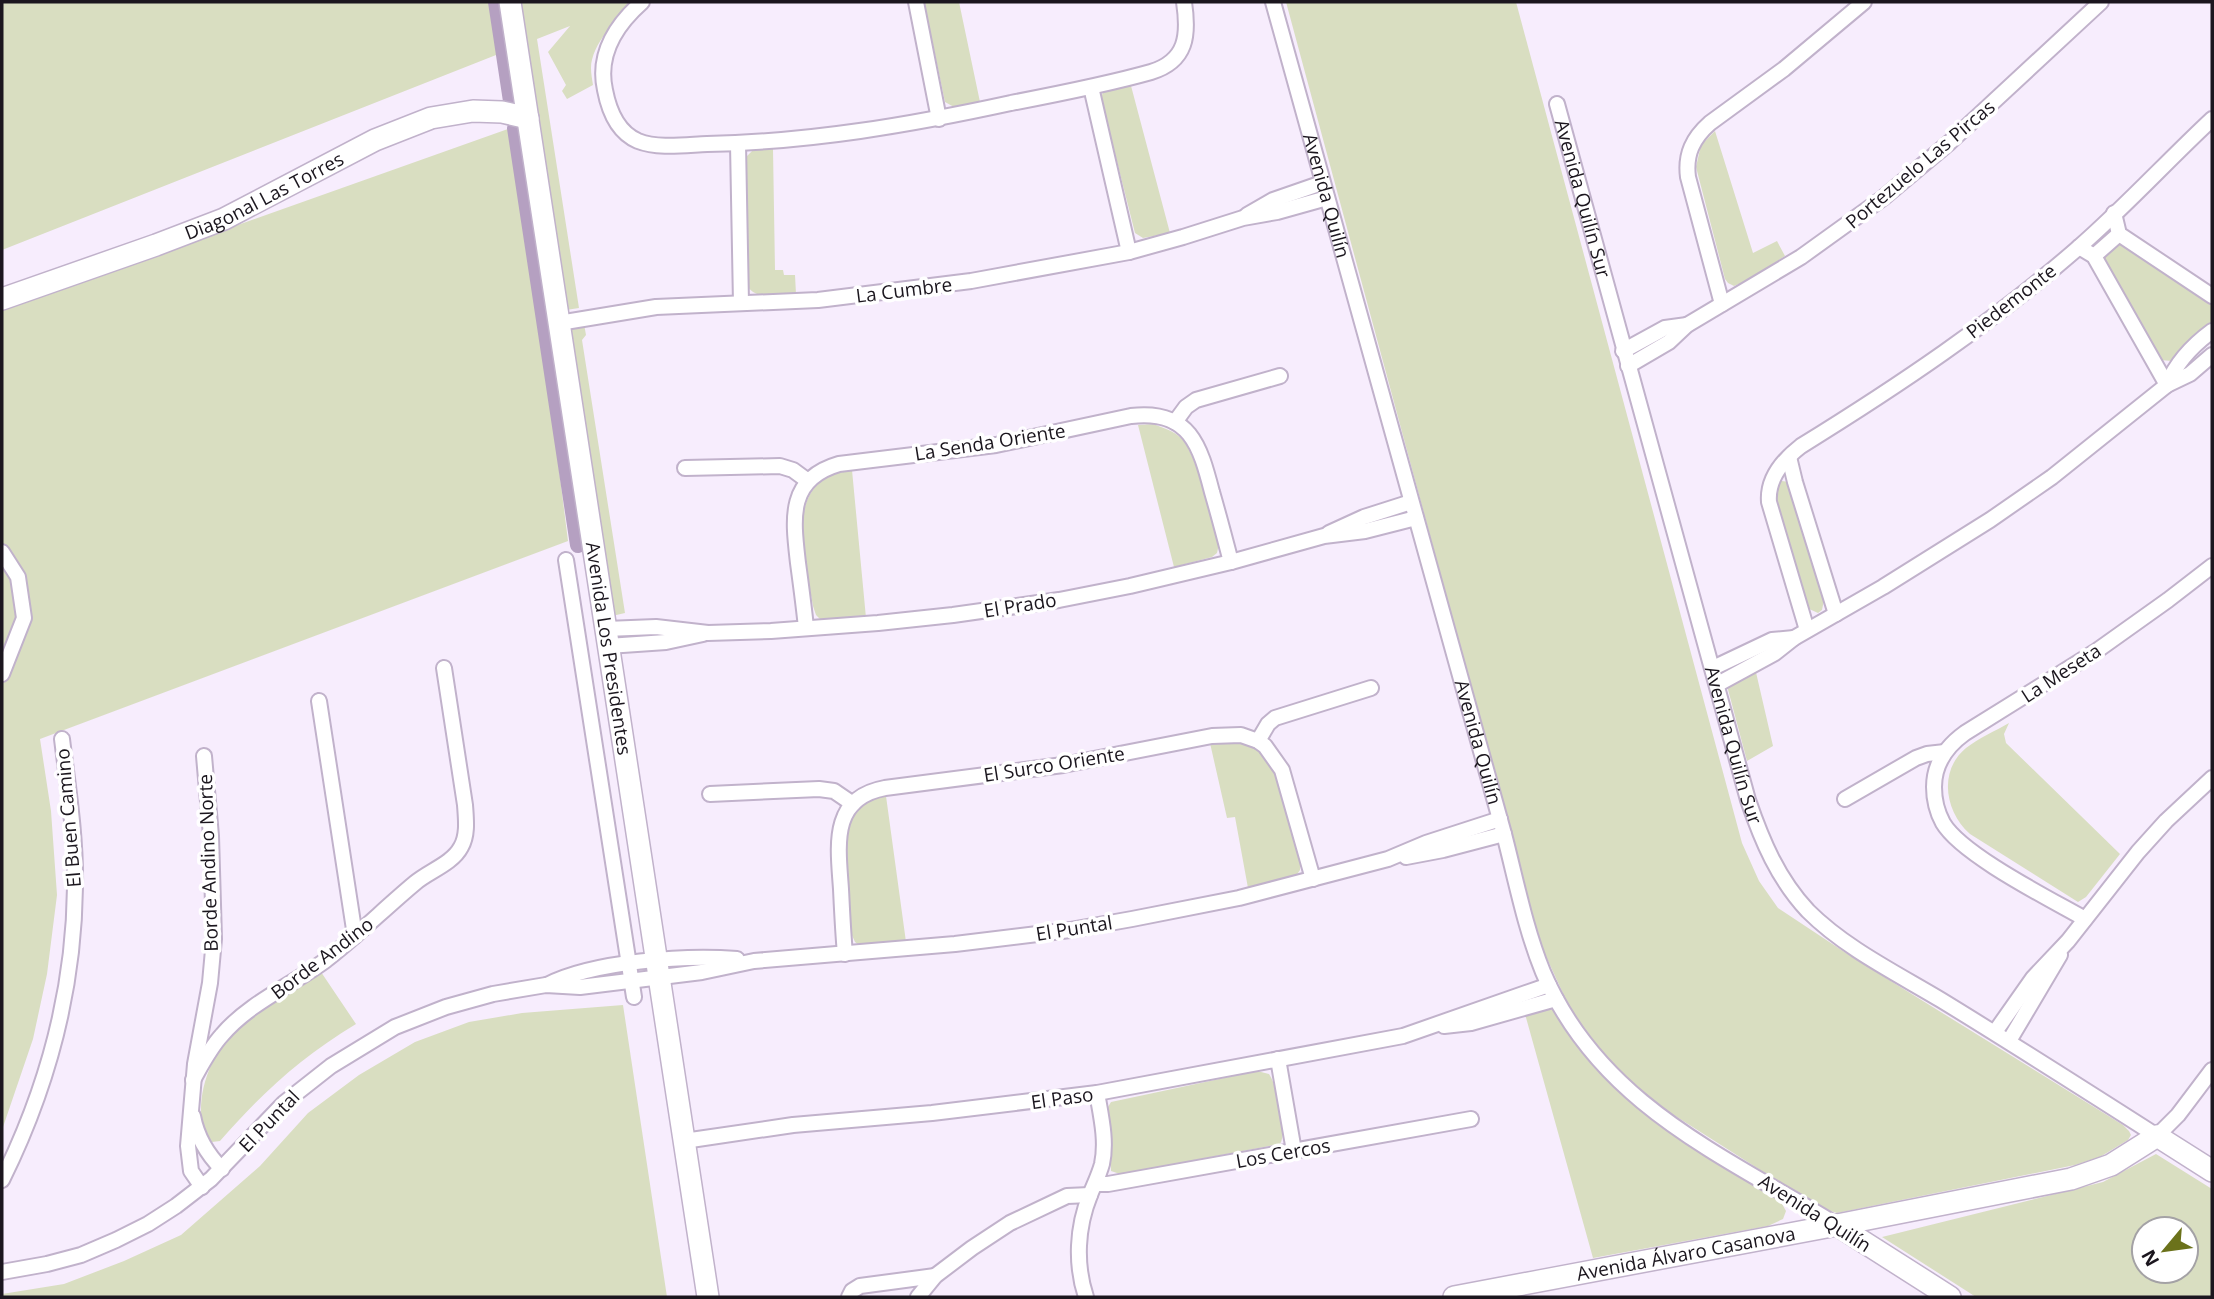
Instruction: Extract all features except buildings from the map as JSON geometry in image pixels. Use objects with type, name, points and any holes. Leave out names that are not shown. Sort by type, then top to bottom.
[{"type":"street","name":"Avenida Los Presidentes","points":[[510,2],[709,1297]]},
{"type":"street","points":[[642,2],[613,36],[605,56],[603,79],[616,122],[628,135],[643,143],[670,145],[738,144],[835,135],[939,118],[1141,75],[1169,65],[1181,51],[1186,31],[1184,2]]},
{"type":"street","points":[[916,2],[939,118]]},
{"type":"street","name":"Avenida Quilín","points":[[1273,2],[1532,940],[1556,999],[1598,1060],[1645,1105],[1690,1136],[1950,1297]]},
{"type":"street","points":[[1722,304],[1688,177],[1687,160],[1692,145],[1710,123],[1784,69],[1864,2]]},
{"type":"street","name":"Portezuelo Las Pircas","points":[[1628,366],[1669,342],[1687,324],[1801,257],[1883,198],[1967,127],[2101,2]]},
{"type":"street","points":[[1091,87],[1129,252]]},
{"type":"street","name":"Avenida Quilín Sur","points":[[1557,104],[1623,351],[1756,823],[1773,864],[1807,910],[1830,930],[2212,1171]]},
{"type":"street","name":"Diagonal Las Torres","points":[[2,299],[224,219],[375,140],[431,118],[473,111],[502,112],[528,118]]},
{"type":"street","name":"Piedemonte","points":[[1807,630],[1769,502],[1768,489],[1773,477],[1801,446],[1935,359],[2079,247],[2212,118]]},
{"type":"street","points":[[738,144],[741,303]]},
{"type":"street","name":"La Cumbre","points":[[559,323],[656,307],[818,300],[906,291],[1031,271],[1129,252],[1243,218],[1273,200],[1324,190]]},
{"type":"street","points":[[2115,213],[2119,234],[2212,296]]},
{"type":"street","points":[[2094,256],[2119,234]]},
{"type":"street","points":[[2079,247],[2094,256],[2167,385]]},
{"type":"street","name":"Portezuelo Las Pircas","points":[[1623,351],[1665,328],[1687,324]]},
{"type":"street","points":[[2167,385],[2182,360],[2212,331]]},
{"type":"street","points":[[1718,684],[1775,653],[1794,638],[2001,513],[2052,477],[2167,385],[2190,374],[2212,355]]},
{"type":"street","points":[[1231,562],[1200,450],[1189,433],[1175,422],[1186,407],[1196,400],[1280,376]]},
{"type":"street","name":"La Senda Oriente","points":[[808,481],[822,470],[839,464],[996,444],[1131,416],[1156,416],[1175,422]]},
{"type":"street","points":[[1789,457],[1836,614]]},
{"type":"street","points":[[685,468],[780,466],[793,470],[808,481],[798,497],[794,513],[806,628]]},
{"type":"street","name":"El Prado","points":[[1324,536],[1357,520],[1411,502]]},
{"type":"street","name":"El Prado","points":[[607,638],[666,642],[708,633],[919,619],[1059,600],[1231,562],[1324,536],[1365,531],[1416,518]]},
{"type":"street","points":[[2,674],[24,618],[18,577],[4,557]]},
{"type":"street","name":"Avenida Los Presidentes","points":[[566,560],[634,997]]},
{"type":"street","name":"La Meseta","points":[[1845,799],[1922,755],[1945,751],[1965,733],[2095,652],[2212,566]]},
{"type":"street","points":[[1713,668],[1772,640],[1794,638]]},
{"type":"street","name":"Borde Andino","points":[[193,1080],[208,1054],[242,1016],[307,974],[418,881],[451,859],[462,846],[467,824],[444,668]]},
{"type":"street","points":[[1314,879],[1282,769],[1272,753],[1258,741],[1275,718],[1371,688]]},
{"type":"street","points":[[319,701],[355,936]]},
{"type":"street","name":"El Surco Oriente","points":[[853,804],[878,789],[1063,765],[1212,736],[1232,734],[1258,741]]},
{"type":"street","name":"El Buen Camino","points":[[2,1180],[25,1130],[43,1080],[62,1007],[70,961],[76,885],[62,739]]},
{"type":"street","points":[[1945,751],[1935,778],[1935,800],[1940,816],[1955,838],[1998,868],[2085,919]]},
{"type":"street","name":"Borde Andino Norte","points":[[192,1111],[193,1080],[212,957],[214,922],[211,836],[204,756]]},
{"type":"street","points":[[1903,766],[1920,766],[1935,778]]},
{"type":"street","points":[[1995,1032],[2033,978],[2067,941],[2150,838],[2212,778]]},
{"type":"street","points":[[710,794],[819,789],[834,791],[853,804],[844,817],[837,841],[845,954]]},
{"type":"street","name":"El Puntal","points":[[1388,859],[1426,843],[1500,819]]},
{"type":"street","name":"El Puntal","points":[[2,1272],[65,1259],[116,1240],[162,1215],[202,1187],[274,1113],[338,1060],[410,1020],[446,1007],[494,994],[546,985],[579,972],[629,964],[659,969],[718,969],[754,961],[955,944],[1070,930],[1239,898],[1388,859],[1443,850],[1504,834]]},
{"type":"street","points":[[2008,1041],[2046,981],[2067,941]]},
{"type":"street","name":"El Puntal","points":[[546,985],[580,987],[632,981],[659,969]]},
{"type":"street","name":"El Paso","points":[[684,1141],[793,1125],[932,1113],[1097,1093],[1403,1036],[1549,985]]},
{"type":"street","name":"El Paso","points":[[1436,1026],[1471,1023],[1556,999]]},
{"type":"street","points":[[204,1012],[213,1024],[230,1027]]},
{"type":"street","points":[[1278,1059],[1294,1151]]},
{"type":"street","points":[[2157,1136],[2178,1115],[2212,1070]]},
{"type":"street","points":[[1086,1297],[1079,1248],[1083,1221],[1102,1164],[1103,1143],[1097,1093]]},
{"type":"street","points":[[192,1111],[201,1140],[209,1155],[222,1169]]},
{"type":"street","points":[[192,1111],[188,1127],[189,1159],[191,1171],[202,1187]]},
{"type":"street","name":"Los Cercos","points":[[918,1297],[935,1276],[972,1248],[1028,1214],[1067,1196],[1108,1184],[1471,1119]]},
{"type":"street","name":"Avenida Álvaro Casanova","points":[[1454,1297],[1837,1226],[2084,1175],[2111,1165],[2157,1136]]},
{"type":"street","name":"Los Cercos","points":[[849,1297],[852,1291],[860,1286],[935,1276]]},
{"type":"green space","points":[[2,2],[634,2],[613,23],[595,50],[591,68],[593,85],[567,99],[562,91],[566,85],[548,52],[570,26],[537,39],[579,308],[566,310],[524,44],[2,250]]},
{"type":"green space","points":[[924,2],[959,2],[980,102],[954,107],[945,102]]},
{"type":"green space","points":[[1286,2],[1516,2],[1742,843],[1759,881],[1778,908],[2123,1125],[2131,1135],[2128,1140],[2100,1157],[2075,1165],[1837,1213],[1820,1208],[1658,1105],[1608,1060],[1578,1022],[1544,952],[1531,910]]},
{"type":"green space","points":[[1130,82],[1170,233],[1143,238],[1135,233],[1101,98],[1104,89]]},
{"type":"green space","points":[[516,126],[568,541],[40,739],[51,811],[57,895],[47,974],[33,1039],[2,1130],[2,309]]},
{"type":"green space","points":[[1715,131],[1753,253],[1777,241],[1785,256],[1734,286],[1725,279],[1696,167],[1701,145]]},
{"type":"green space","points":[[773,149],[775,270],[783,270],[784,275],[795,275],[796,294],[763,296],[748,287],[746,157],[753,150]]},
{"type":"green space","points":[[2121,242],[2212,302],[2212,322],[2172,361],[2160,360],[2104,260],[2110,249]]},
{"type":"green space","points":[[584,324],[586,335],[582,340],[625,613],[612,616],[568,327]]},
{"type":"green space","points":[[1153,424],[1179,436],[1188,447],[1204,489],[1219,544],[1217,553],[1212,557],[1174,567],[1138,425]]},
{"type":"green space","points":[[852,470],[866,618],[821,620],[813,606],[802,523],[806,504],[814,488],[829,476]]},
{"type":"green space","points":[[1778,482],[1789,482],[1825,595],[1822,610],[1818,613],[1807,608],[1774,506]]},
{"type":"green space","points":[[1755,668],[1773,746],[1747,761],[1726,682]]},
{"type":"green space","points":[[2009,723],[2004,734],[2006,743],[2120,854],[2086,897],[2078,902],[1970,834],[1955,815],[1950,803],[1948,780],[1957,757],[1971,744]]},
{"type":"green space","points":[[1226,741],[1254,747],[1262,753],[1276,774],[1300,859],[1300,870],[1296,876],[1248,888],[1235,817],[1227,818],[1210,743]]},
{"type":"green space","points":[[886,796],[906,942],[860,946],[851,933],[846,866],[849,827],[861,807],[871,800]]},
{"type":"green space","points":[[321,972],[356,1024],[283,1077],[220,1141],[212,1142],[209,1137],[205,1139],[201,1108],[206,1078],[212,1063],[229,1037],[244,1023]]},
{"type":"green space","points":[[623,1005],[667,1297],[2,1297],[2,1294],[64,1284],[181,1235],[260,1166],[308,1113],[359,1075],[415,1042],[469,1022],[522,1013]]},
{"type":"green space","points":[[1542,1008],[1554,1010],[1604,1074],[1639,1109],[1677,1136],[1775,1196],[1786,1211],[1783,1219],[1768,1226],[1593,1258],[1525,1014]]},
{"type":"green space","points":[[1257,1071],[1269,1074],[1275,1088],[1283,1130],[1280,1144],[1120,1174],[1111,1171],[1108,1107],[1111,1102]]},
{"type":"green space","points":[[2156,1154],[2212,1189],[2212,1297],[1976,1297],[1882,1237],[2103,1182]]},
{"type":"waterway","points":[[496,2],[511,101]]},
{"type":"waterway","points":[[515,128],[578,545]]}]
